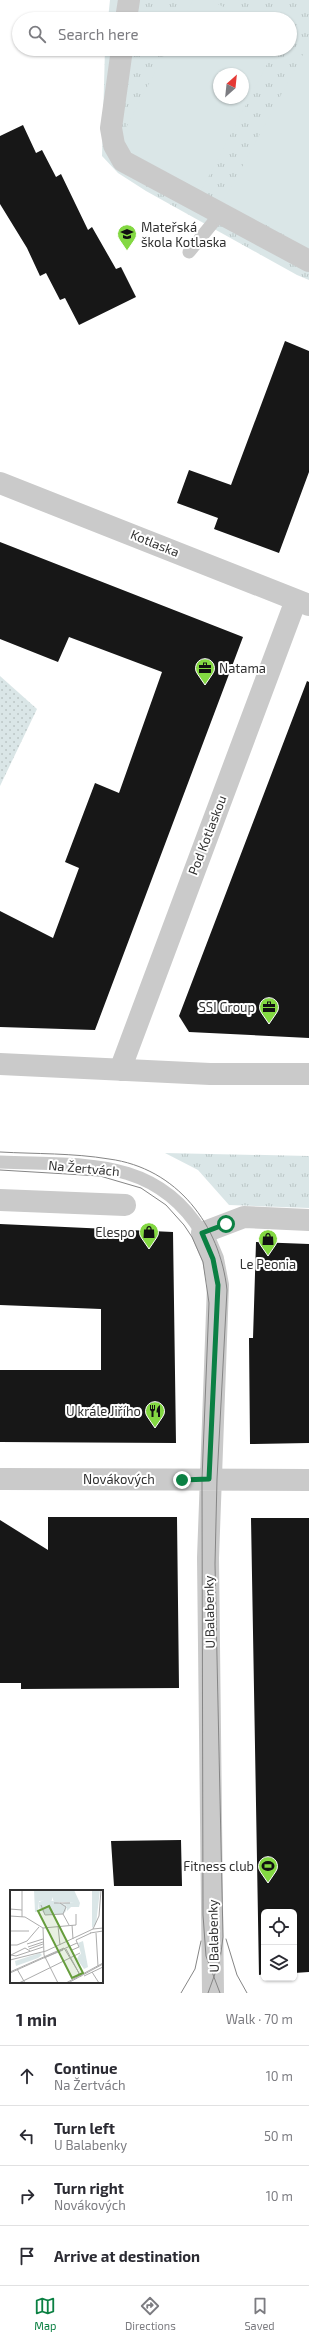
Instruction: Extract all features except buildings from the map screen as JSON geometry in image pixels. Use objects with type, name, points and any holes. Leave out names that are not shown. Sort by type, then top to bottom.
[{"type":"street","points":[[127,12],[129,0]]},
{"type":"street","points":[[121,56],[111,128],[114,145],[123,160],[309,261]]},
{"type":"street","name":"Kotlaska","points":[[0,483],[302,602]]},
{"type":"street","name":"Pod Kotlaskou","points":[[120,1070],[302,602]]},
{"type":"street","points":[[0,1064],[120,1070],[309,1074]]},
{"type":"street","points":[[0,1200],[125,1205]]},
{"type":"street","points":[[202,1233],[244,1217],[309,1220]]},
{"type":"street","name":"U Balabenky","points":[[202,1233],[213,1259],[218,1285],[209,1479],[213,1993]]},
{"type":"street","name":"Novákových","points":[[0,1479],[309,1480]]},
{"type":"lane","points":[[189,252],[220,214]]},
{"type":"lane","name":"Na Žertvách","points":[[0,1162],[90,1167],[126,1172],[155,1185],[167,1194],[187,1212],[202,1233]]},
{"type":"green space","points":[[110,0],[309,0],[309,280],[297,275],[146,191],[118,173],[102,156],[105,56],[297,56],[297,12],[109,12]]},
{"type":"green space","points":[[193,0],[210,0],[233,12],[187,12]]},
{"type":"green space","points":[[307,47],[309,48],[309,248],[223,202]]},
{"type":"green space","points":[[163,56],[271,56],[249,99],[249,68],[213,68],[213,104],[246,104],[201,191],[116,147]]},
{"type":"green space","points":[[0,676],[37,709],[0,786]]},
{"type":"green space","points":[[165,1153],[309,1156],[309,1208],[229,1205],[198,1170]]},
{"type":"tram line","points":[[0,1152],[95,1157],[133,1165],[155,1174],[174,1187],[191,1204],[205,1222],[215,1243],[223,1266],[227,1290],[217,1479],[215,1564],[223,1937],[220,1960],[208,1993]]},
{"type":"tram line","points":[[0,1170],[100,1176],[141,1188],[166,1205],[184,1225],[192,1237],[203,1262],[209,1303],[202,1479],[203,1915],[206,1956],[220,1993]]},
{"type":"tram line","points":[[226,1939],[237,1975],[247,1993]]},
{"type":"tram line","points":[[181,1993],[195,1969],[201,1941]]},
{"type":"place","name":"Mateřská škola Kotlaska","points":[[127,251]]},
{"type":"place","name":"Natama","points":[[205,685]]},
{"type":"place","name":"SSI Group","points":[[269,1024]]},
{"type":"place","name":"Elespo","points":[[149,1249]]},
{"type":"place","name":"Le Peonia","points":[[268,1256]]},
{"type":"place","name":"U krále Jiřího","points":[[155,1428]]},
{"type":"place","name":"Fitness club","points":[[268,1883]]},
{"type":"route","points":[[182,1480],[209,1479],[218,1285],[213,1259],[202,1233],[226,1224]]}]
